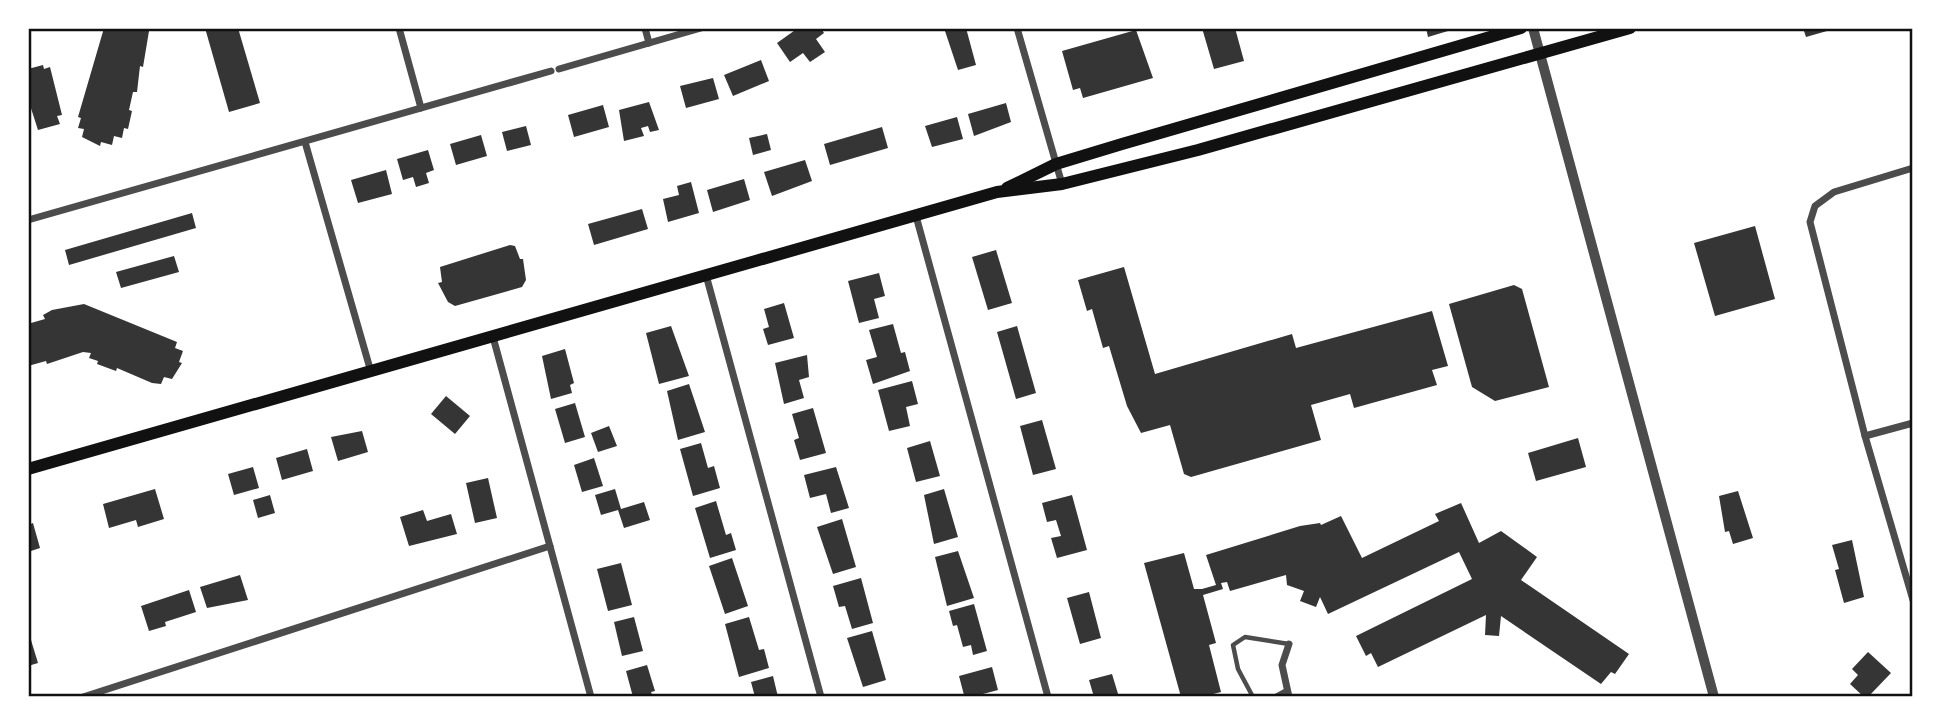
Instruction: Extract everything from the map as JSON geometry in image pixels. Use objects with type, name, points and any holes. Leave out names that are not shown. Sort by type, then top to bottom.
[{"type":"main road","points":[[28,470],[916,216],[997,192],[1056,164],[1521,28]]},
{"type":"main road","points":[[997,192],[1062,184],[1198,150],[1630,28]]},
{"type":"street","points":[[400,28],[422,108]]},
{"type":"street","points":[[645,28],[649,43]]},
{"type":"street","points":[[28,220],[701,28]]},
{"type":"street","points":[[1017,28],[1062,184]]},
{"type":"street","points":[[1533,28],[1714,697]]},
{"type":"street","points":[[305,142],[371,372]]},
{"type":"street","points":[[1913,168],[1834,191],[1815,206],[1810,222],[1865,436],[1913,600]]},
{"type":"street","points":[[916,216],[1048,697]]},
{"type":"street","points":[[706,275],[821,697]]},
{"type":"street","points":[[493,337],[591,697]]},
{"type":"street","points":[[1865,436],[1913,423]]},
{"type":"street","points":[[83,697],[550,546]]},
{"type":"street","points":[[1287,694],[1282,665],[1289,644]]},
{"type":"lane","points":[[1253,697],[1238,669],[1233,645],[1245,637],[1289,644]]},
{"type":"lane","points":[[1273,697],[1287,694]]},
{"type":"building","points":[[104,28],[154,28],[149,31],[137,92],[133,92],[128,129],[124,128],[122,138],[114,136],[112,145],[101,142],[100,146],[82,137],[84,129],[78,128],[81,118],[78,117]]},
{"type":"building","points":[[205,28],[238,28],[260,103],[229,112]]},
{"type":"building","points":[[798,28],[821,28],[824,33],[816,39],[825,52],[810,62],[803,53],[790,62],[777,43]]},
{"type":"building","points":[[944,28],[966,28],[976,65],[958,70]]},
{"type":"building","points":[[1202,28],[1235,28],[1244,61],[1214,69]]},
{"type":"building","points":[[1426,28],[1447,28],[1448,31],[1428,37]]},
{"type":"building","points":[[1803,28],[1833,28],[1834,29],[1806,37]]},
{"type":"building","points":[[1136,30],[1153,78],[1083,98],[1080,88],[1073,90],[1062,51]]},
{"type":"building","points":[[761,60],[769,81],[733,96],[724,75]]},
{"type":"building","points":[[43,65],[44,69],[50,67],[62,115],[57,116],[60,124],[38,130],[28,99],[28,69]]},
{"type":"building","points":[[713,78],[719,99],[686,108],[680,86]]},
{"type":"building","points":[[649,102],[659,130],[650,132],[648,126],[641,128],[644,136],[624,141],[619,110]]},
{"type":"building","points":[[1006,103],[1011,122],[974,136],[968,114]]},
{"type":"building","points":[[603,105],[609,127],[574,137],[568,115]]},
{"type":"building","points":[[957,117],[963,139],[932,147],[925,126]]},
{"type":"building","points":[[526,126],[531,145],[507,151],[502,132]]},
{"type":"building","points":[[882,127],[888,148],[830,165],[824,144]]},
{"type":"building","points":[[767,134],[771,150],[753,155],[749,138]]},
{"type":"building","points":[[481,135],[487,156],[456,165],[450,144]]},
{"type":"building","points":[[428,150],[434,170],[426,173],[429,183],[416,187],[413,177],[403,180],[397,159]]},
{"type":"building","points":[[805,160],[812,181],[772,196],[764,172]]},
{"type":"building","points":[[386,170],[392,194],[358,203],[351,180]]},
{"type":"building","points":[[744,179],[750,200],[713,212],[707,190]]},
{"type":"building","points":[[691,182],[699,213],[668,222],[663,199],[679,195],[677,186]]},
{"type":"building","points":[[642,209],[648,229],[594,245],[588,224]]},
{"type":"building","points":[[192,213],[196,228],[69,265],[65,250]]},
{"type":"building","points":[[1755,226],[1775,299],[1715,316],[1694,243]]},
{"type":"building","points":[[510,245],[515,246],[520,259],[523,259],[526,280],[522,287],[455,306],[448,302],[438,283],[442,282],[440,267]]},
{"type":"building","points":[[996,250],[1012,303],[988,310],[972,257]]},
{"type":"building","points":[[174,256],[179,272],[121,288],[116,272]]},
{"type":"building","points":[[1124,267],[1155,374],[1292,334],[1296,348],[1432,311],[1448,366],[1432,370],[1437,385],[1354,408],[1350,394],[1311,405],[1321,440],[1191,477],[1184,474],[1170,425],[1141,433],[1127,406],[1109,346],[1103,348],[1092,309],[1087,311],[1078,280]]},
{"type":"building","points":[[879,273],[885,296],[874,299],[879,318],[859,323],[848,281]]},
{"type":"building","points":[[1514,285],[1522,289],[1549,387],[1495,401],[1472,387],[1449,304]]},
{"type":"building","points":[[784,303],[794,338],[768,345],[763,329],[769,327],[764,309]]},
{"type":"building","points":[[84,304],[177,342],[175,348],[183,351],[179,362],[182,363],[172,379],[164,377],[161,384],[152,383],[117,368],[116,371],[97,364],[98,361],[89,358],[91,353],[83,352],[47,364],[46,361],[28,366],[28,321],[31,323],[45,319],[43,315],[52,310]]},
{"type":"building","points":[[893,324],[901,353],[905,352],[910,371],[873,384],[866,360],[877,357],[869,330]]},
{"type":"building","points":[[671,326],[689,376],[659,384],[646,333]]},
{"type":"building","points":[[1017,326],[1036,393],[1016,399],[997,332]]},
{"type":"building","points":[[565,349],[574,383],[570,385],[572,393],[551,399],[542,356]]},
{"type":"building","points":[[807,355],[809,377],[799,380],[804,398],[784,404],[775,363]]},
{"type":"building","points":[[912,381],[918,404],[906,407],[910,426],[889,431],[878,390]]},
{"type":"building","points":[[689,384],[705,432],[678,440],[667,391]]},
{"type":"building","points":[[446,396],[470,416],[455,434],[431,414]]},
{"type":"building","points":[[575,403],[585,437],[565,443],[555,409]]},
{"type":"building","points":[[813,408],[826,453],[800,460],[794,440],[799,438],[792,414]]},
{"type":"building","points":[[1042,420],[1056,469],[1033,475],[1020,426]]},
{"type":"building","points":[[609,426],[617,446],[598,452],[591,433]]},
{"type":"building","points":[[362,431],[368,452],[338,461],[331,437]]},
{"type":"building","points":[[1578,438],[1586,467],[1536,481],[1528,453]]},
{"type":"building","points":[[930,441],[940,476],[916,482],[907,448]]},
{"type":"building","points":[[701,443],[708,468],[714,466],[720,488],[693,496],[680,449]]},
{"type":"building","points":[[307,449],[313,471],[282,480],[276,458]]},
{"type":"building","points":[[594,458],[603,486],[582,492],[574,465]]},
{"type":"building","points":[[253,467],[259,488],[234,495],[228,474]]},
{"type":"building","points":[[836,467],[849,508],[831,513],[826,494],[810,498],[804,475]]},
{"type":"building","points":[[488,478],[497,518],[475,523],[466,483]]},
{"type":"building","points":[[155,489],[164,519],[138,527],[136,520],[109,528],[103,504]]},
{"type":"building","points":[[615,489],[621,509],[644,502],[650,520],[624,528],[618,510],[601,515],[595,495]]},
{"type":"building","points":[[944,489],[958,537],[934,544],[924,495]]},
{"type":"building","points":[[1738,491],[1753,538],[1733,544],[1729,531],[1725,532],[1719,496]]},
{"type":"building","points":[[270,495],[275,513],[258,518],[253,500]]},
{"type":"building","points":[[1072,495],[1087,550],[1057,558],[1051,538],[1061,536],[1056,520],[1047,522],[1042,503]]},
{"type":"building","points":[[716,501],[726,535],[731,533],[736,550],[710,558],[695,508]]},
{"type":"building","points":[[1461,503],[1479,543],[1501,531],[1537,557],[1521,580],[1629,654],[1615,674],[1611,672],[1601,684],[1501,616],[1499,636],[1485,635],[1486,615],[1378,667],[1371,653],[1366,656],[1356,636],[1472,579],[1459,552],[1328,614],[1320,597],[1316,607],[1300,601],[1304,591],[1287,585],[1286,575],[1230,591],[1227,582],[1221,583],[1223,589],[1203,595],[1216,643],[1209,645],[1221,692],[1202,697],[1181,697],[1144,563],[1184,553],[1194,589],[1202,589],[1216,585],[1206,555],[1300,526],[1321,525],[1341,516],[1362,558],[1439,521],[1435,514]]},
{"type":"building","points":[[423,510],[427,521],[451,514],[457,534],[409,546],[400,517]]},
{"type":"building","points":[[842,519],[856,567],[833,574],[817,527]]},
{"type":"building","points":[[33,523],[40,548],[28,552],[28,525]]},
{"type":"building","points":[[1852,540],[1864,597],[1844,603],[1835,570],[1839,569],[1832,545]]},
{"type":"building","points":[[958,551],[974,598],[947,606],[935,557]]},
{"type":"building","points":[[732,558],[748,606],[725,614],[709,566]]},
{"type":"building","points":[[621,563],[632,605],[608,611],[597,569]]},
{"type":"building","points":[[240,575],[248,600],[207,608],[200,587]]},
{"type":"building","points":[[861,578],[873,623],[852,629],[845,606],[839,607],[833,586]]},
{"type":"building","points":[[189,590],[196,612],[165,622],[166,626],[149,631],[141,606]]},
{"type":"building","points":[[1089,592],[1101,638],[1080,644],[1067,598]]},
{"type":"building","points":[[974,604],[987,651],[973,655],[971,645],[963,647],[957,625],[953,626],[949,611]]},
{"type":"building","points":[[634,617],[643,651],[622,656],[614,622]]},
{"type":"building","points":[[749,617],[759,650],[764,649],[769,668],[739,677],[725,624]]},
{"type":"building","points":[[872,631],[886,680],[863,687],[847,638]]},
{"type":"building","points":[[31,640],[38,663],[28,666],[28,641]]},
{"type":"building","points":[[1868,652],[1891,673],[1868,697],[1864,697],[1850,684],[1858,675],[1852,669]]},
{"type":"building","points":[[647,665],[655,691],[651,692],[653,697],[633,697],[626,671]]},
{"type":"building","points":[[992,667],[998,690],[983,694],[984,697],[959,697],[964,695],[959,676]]},
{"type":"building","points":[[1112,674],[1119,697],[1094,697],[1089,680]]},
{"type":"building","points":[[773,676],[778,697],[755,697],[751,682]]}]
